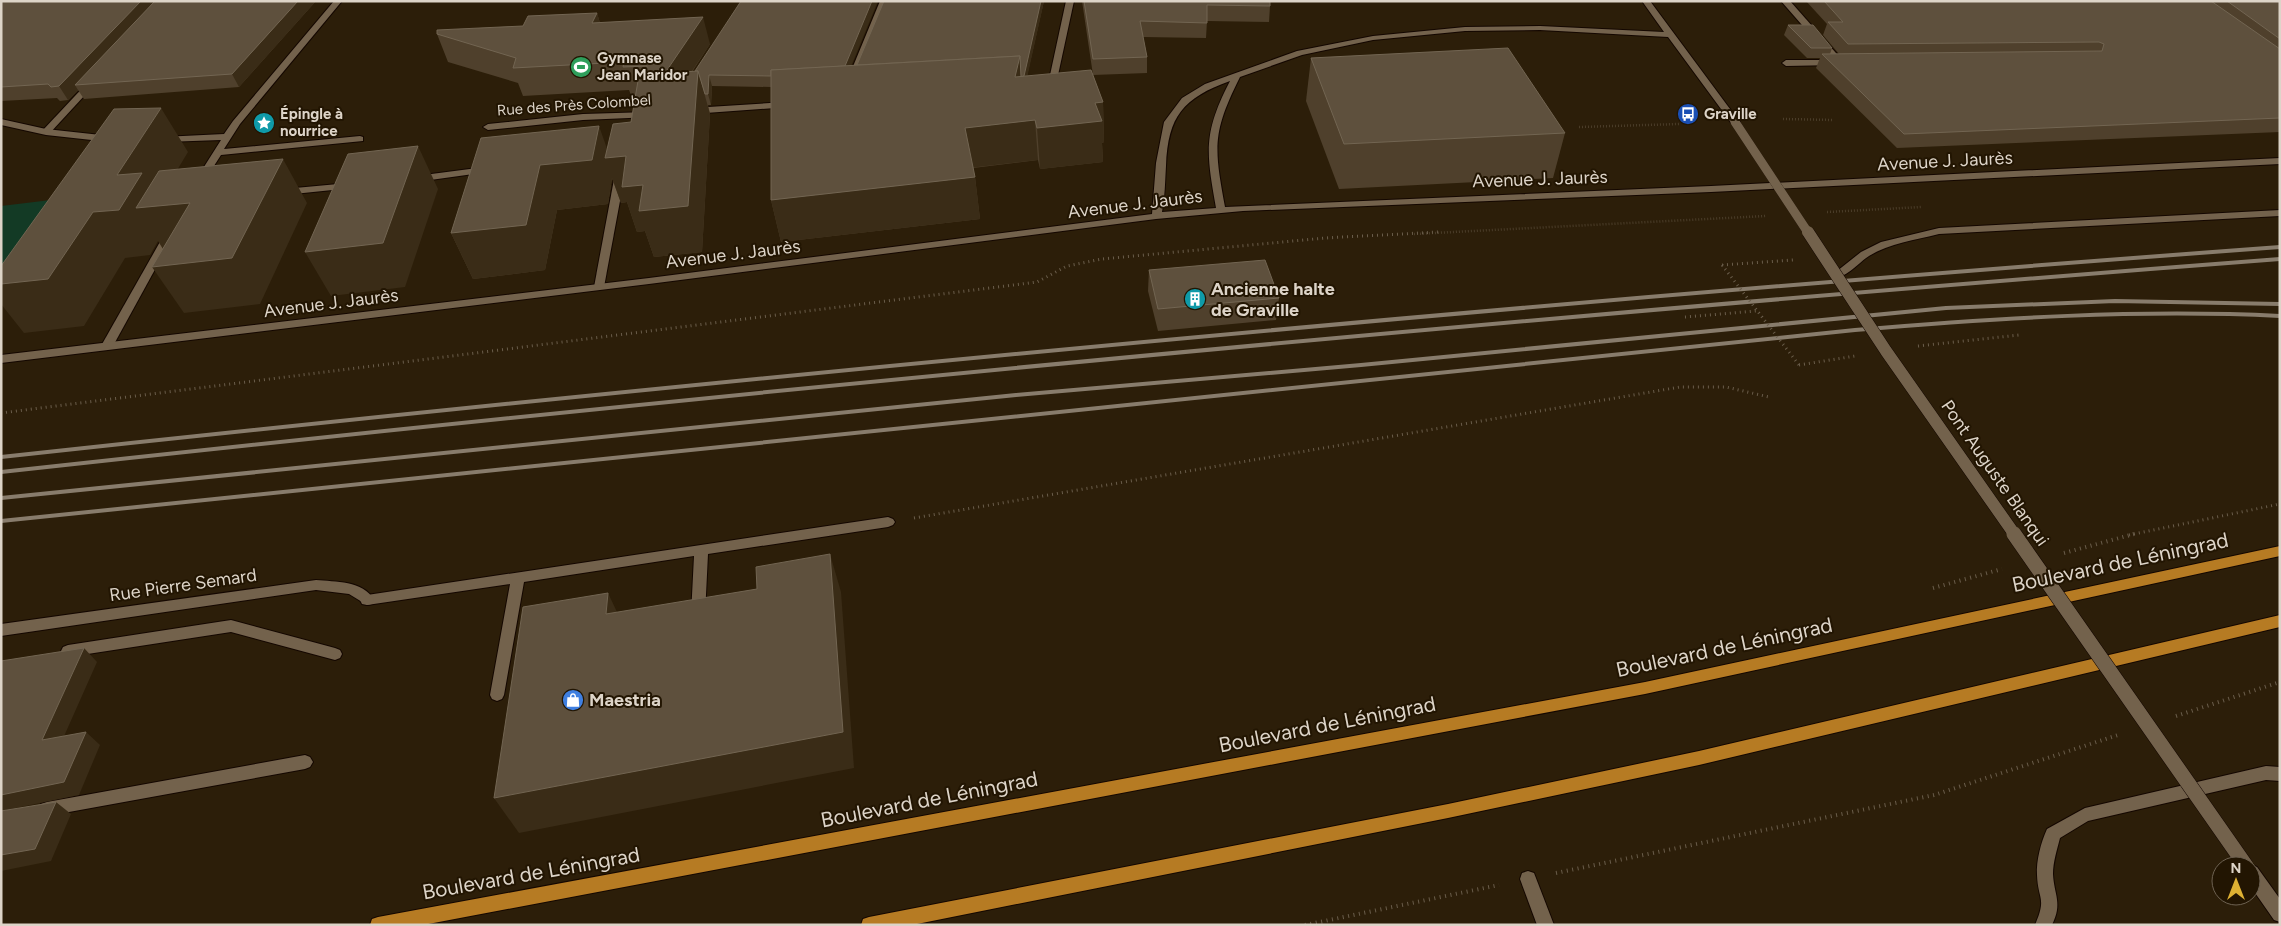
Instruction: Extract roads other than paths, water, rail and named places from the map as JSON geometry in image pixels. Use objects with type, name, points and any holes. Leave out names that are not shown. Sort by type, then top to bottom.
[{"type":"main road","name":"Boulevard de Léningrad","points":[[378,925],[1645,688],[2280,551]]},
{"type":"main road","points":[[869,925],[1448,811],[1699,758],[2280,621]]},
{"type":"street","points":[[192,194],[227,137],[338,1]]},
{"type":"street","points":[[846,92],[884,1]]},
{"type":"street","points":[[1040,90],[1050,90],[1070,1]]},
{"type":"street","name":"Pont Auguste Blanqui","points":[[1646,1],[1668,35],[1708,83],[1886,351],[2239,856]]},
{"type":"street","points":[[1785,1],[1840,62]]},
{"type":"street","points":[[1156,216],[1159,203],[1161,163],[1169,122],[1185,100],[1208,86],[1300,53],[1373,38],[1465,29],[1540,28],[1668,35]]},
{"type":"street","points":[[1786,63],[1849,62]]},
{"type":"street","points":[[46,132],[100,74]]},
{"type":"street","points":[[1220,210],[1212,159],[1212,135],[1236,77]]},
{"type":"street","points":[[680,112],[792,105]]},
{"type":"street","name":"Rue des Près Colombel","points":[[488,127],[583,117],[651,115],[634,125]]},
{"type":"street","points":[[1,122],[46,132],[120,140]]},
{"type":"street","points":[[156,139],[227,137]]},
{"type":"street","points":[[217,153],[360,140]]},
{"type":"street","name":"Avenue J. Jaurès","points":[[1,359],[599,287],[1156,216],[1220,210],[2280,161]]},
{"type":"street","points":[[599,287],[622,164]]},
{"type":"street","points":[[401,180],[497,169]]},
{"type":"street","points":[[277,193],[363,184]]},
{"type":"street","points":[[1837,275],[1865,254],[1885,244],[1939,230],[2280,213]]},
{"type":"street","points":[[107,346],[178,219]]},
{"type":"street","points":[[497,695],[518,578],[888,522]]},
{"type":"street","points":[[698,620],[702,550]]},
{"type":"street","name":"Rue Pierre Semard","points":[[1,630],[316,585],[352,589],[367,600],[518,578]]},
{"type":"street","points":[[59,653],[231,626],[335,654]]},
{"type":"street","points":[[31,812],[305,762]]},
{"type":"street","points":[[2043,925],[2049,915],[2052,901],[2045,870],[2053,834],[2085,815],[2266,773],[2280,774]]},
{"type":"street","points":[[1528,879],[1546,925]]},
{"type":"street","points":[[2261,888],[2280,914]]},
{"type":"railway","points":[[1,457],[570,397],[1140,342],[1710,292],[2280,247]]},
{"type":"railway","points":[[1,472],[570,412],[1140,356],[1710,305],[2280,259]]},
{"type":"railway","points":[[1,498],[1016,395],[1361,365],[1946,308],[2115,301],[2280,304]]},
{"type":"railway","points":[[1,521],[1855,330],[1961,322],[2121,314],[2280,316]]},
{"type":"place","name":"Gymnase Jean Maridor","points":[[581,67]]},
{"type":"place","name":"Graville","points":[[1688,114]]},
{"type":"place","name":"Épingle à nourrice","points":[[264,123]]},
{"type":"place","name":"Ancienne halte de Graville","points":[[1195,299]]},
{"type":"place","name":"Maestria","points":[[573,700]]}]
